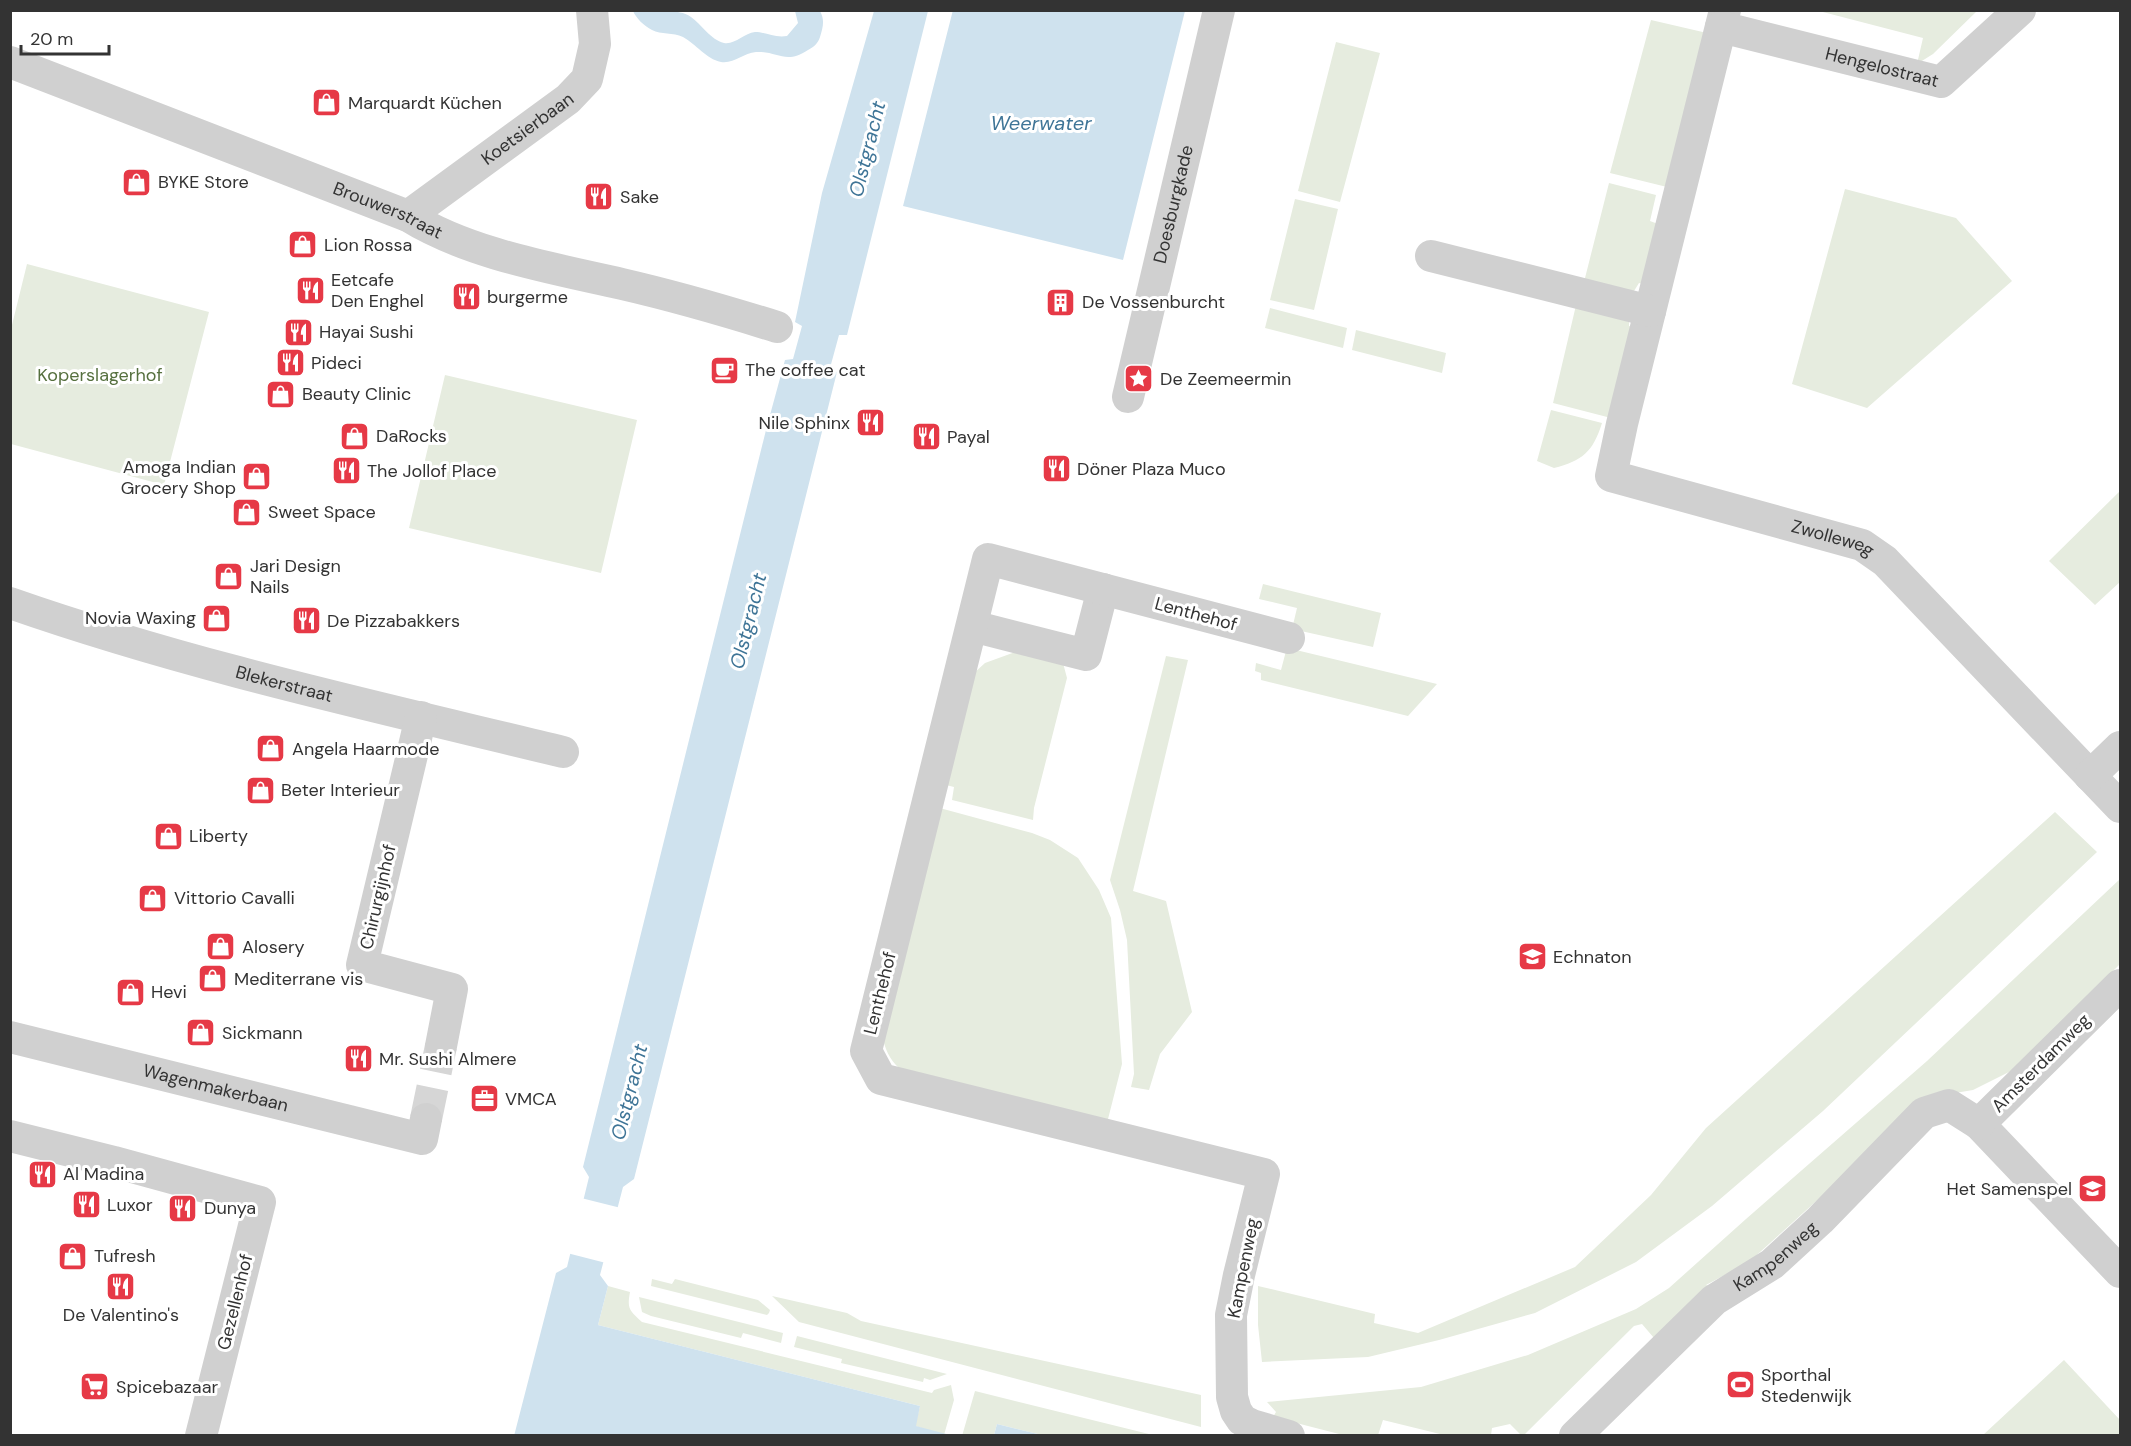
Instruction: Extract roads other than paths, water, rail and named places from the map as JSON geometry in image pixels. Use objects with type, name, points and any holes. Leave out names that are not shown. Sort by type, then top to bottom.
[{"type":"street","name":"Koetsierbaan","points":[[408,216],[568,99],[587,79],[596,44],[592,10]]},
{"type":"street","name":"Doesburgkade","points":[[1128,397],[1219,10]]},
{"type":"street","name":"Hengelostraat","points":[[1723,19],[1941,82],[2020,10]]},
{"type":"street","name":"Zwolleweg","points":[[1723,19],[1611,476],[1862,545],[1885,561],[2121,807]]},
{"type":"street","name":"Brouwerstraat","points":[[10,62],[408,216],[489,252],[624,284],[777,327]]},
{"type":"street","points":[[1431,256],[1650,312]]},
{"type":"street","name":"Lenthehof","points":[[1264,1174],[882,1079],[866,1051],[988,559],[1289,638]]},
{"type":"street","points":[[972,626],[1086,655],[1102,590]]},
{"type":"street","name":"Blekerstraat","points":[[10,603],[75,626],[249,674],[563,752]]},
{"type":"street","name":"Chirurgijnhof","points":[[421,717],[362,965],[452,989],[441,1046]]},
{"type":"street","points":[[2090,776],[2121,747]]},
{"type":"street","name":"Amsterdamweg","points":[[2121,984],[1979,1124],[2121,1272]]},
{"type":"street","name":"Wagenmakerbaan","points":[[10,1037],[424,1129]]},
{"type":"street","name":"Kampenweg","points":[[1575,1436],[1714,1300],[1773,1264],[1820,1220],[1924,1113],[1949,1105],[1979,1124]]},
{"type":"street","name":"Gezellenhof","points":[[10,1136],[260,1202],[201,1436]]},
{"type":"street","name":"Kampenweg","points":[[1264,1174],[1239,1275],[1232,1315],[1232,1397],[1236,1411],[1242,1420],[1289,1436]]},
{"type":"water","points":[[668,10],[688,15],[715,39],[724,43],[755,32],[787,36],[798,23],[795,11],[820,11],[823,24],[817,43],[800,54],[787,57],[756,52],[721,62],[711,58],[683,37],[656,32],[649,28],[638,19],[633,11]]},
{"type":"water","name":"Weerwater","points":[[953,10],[1185,11],[1123,260],[903,206]]},
{"type":"water","name":"Olstgracht","points":[[874,11],[928,11],[847,335],[839,335],[830,368],[837,372],[634,1179],[623,1187],[600,1275],[608,1286],[598,1325],[920,1406],[916,1426],[950,1435],[514,1436],[556,1273],[567,1267],[589,1177],[583,1167],[767,426],[785,360],[793,359],[802,326],[795,322],[822,193]]},
{"type":"water","points":[[997,1424],[1042,1435],[994,1435]]},
{"type":"tunnel","points":[[426,1119],[441,1046]]},
{"type":"place","name":"Marquardt Küchen","points":[[327,103]]},
{"type":"place","name":"BYKE Store","points":[[137,182]]},
{"type":"place","name":"Sake","points":[[599,197]]},
{"type":"place","name":"Lion Rossa","points":[[303,245]]},
{"type":"place","name":"Eetcafe Den Enghel","points":[[310,290]]},
{"type":"place","name":"burgerme","points":[[466,297]]},
{"type":"place","name":"De Vossenburcht","points":[[1061,302]]},
{"type":"place","name":"Hayai Sushi","points":[[298,332]]},
{"type":"place","name":"Pideci","points":[[290,363]]},
{"type":"place","name":"The coffee cat","points":[[724,370]]},
{"type":"place","name":"De Zeemeermin","points":[[1139,379]]},
{"type":"place","name":"Beauty Clinic","points":[[281,394]]},
{"type":"place","name":"Nile Sphinx","points":[[871,423]]},
{"type":"place","name":"DaRocks","points":[[355,436]]},
{"type":"place","name":"Payal","points":[[926,437]]},
{"type":"place","name":"Döner Plaza Muco","points":[[1056,469]]},
{"type":"place","name":"The Jollof Place","points":[[346,471]]},
{"type":"place","name":"Amoga Indian Grocery Shop","points":[[257,477]]},
{"type":"place","name":"Sweet Space","points":[[247,512]]},
{"type":"place","name":"Jari Design Nails","points":[[229,576]]},
{"type":"place","name":"Novia Waxing","points":[[217,618]]},
{"type":"place","name":"De Pizzabakkers","points":[[306,621]]},
{"type":"place","name":"Angela Haarmode","points":[[271,749]]},
{"type":"place","name":"Beter Interieur","points":[[260,790]]},
{"type":"place","name":"Liberty","points":[[168,836]]},
{"type":"place","name":"Vittorio Cavalli","points":[[153,898]]},
{"type":"place","name":"Alosery","points":[[221,947]]},
{"type":"place","name":"Echnaton","points":[[1532,957]]},
{"type":"place","name":"Mediterrane vis","points":[[213,979]]},
{"type":"place","name":"Hevi","points":[[130,992]]},
{"type":"place","name":"Sickmann","points":[[201,1033]]},
{"type":"place","name":"Mr. Sushi Almere","points":[[358,1059]]},
{"type":"place","name":"VMCA","points":[[484,1099]]},
{"type":"place","name":"Al Madina","points":[[42,1174]]},
{"type":"place","name":"Het Samenspel","points":[[2093,1189]]},
{"type":"place","name":"Luxor","points":[[86,1205]]},
{"type":"place","name":"Dunya","points":[[183,1208]]},
{"type":"place","name":"Tufresh","points":[[73,1256]]},
{"type":"place","name":"De Valentino's","points":[[121,1286]]},
{"type":"place","name":"Sporthal Stedenwijk","points":[[1740,1385]]},
{"type":"place","name":"Spicebazaar","points":[[95,1387]]},
{"type":"park label","name":"Koperslagerhof","points":[[100,375]]}]
